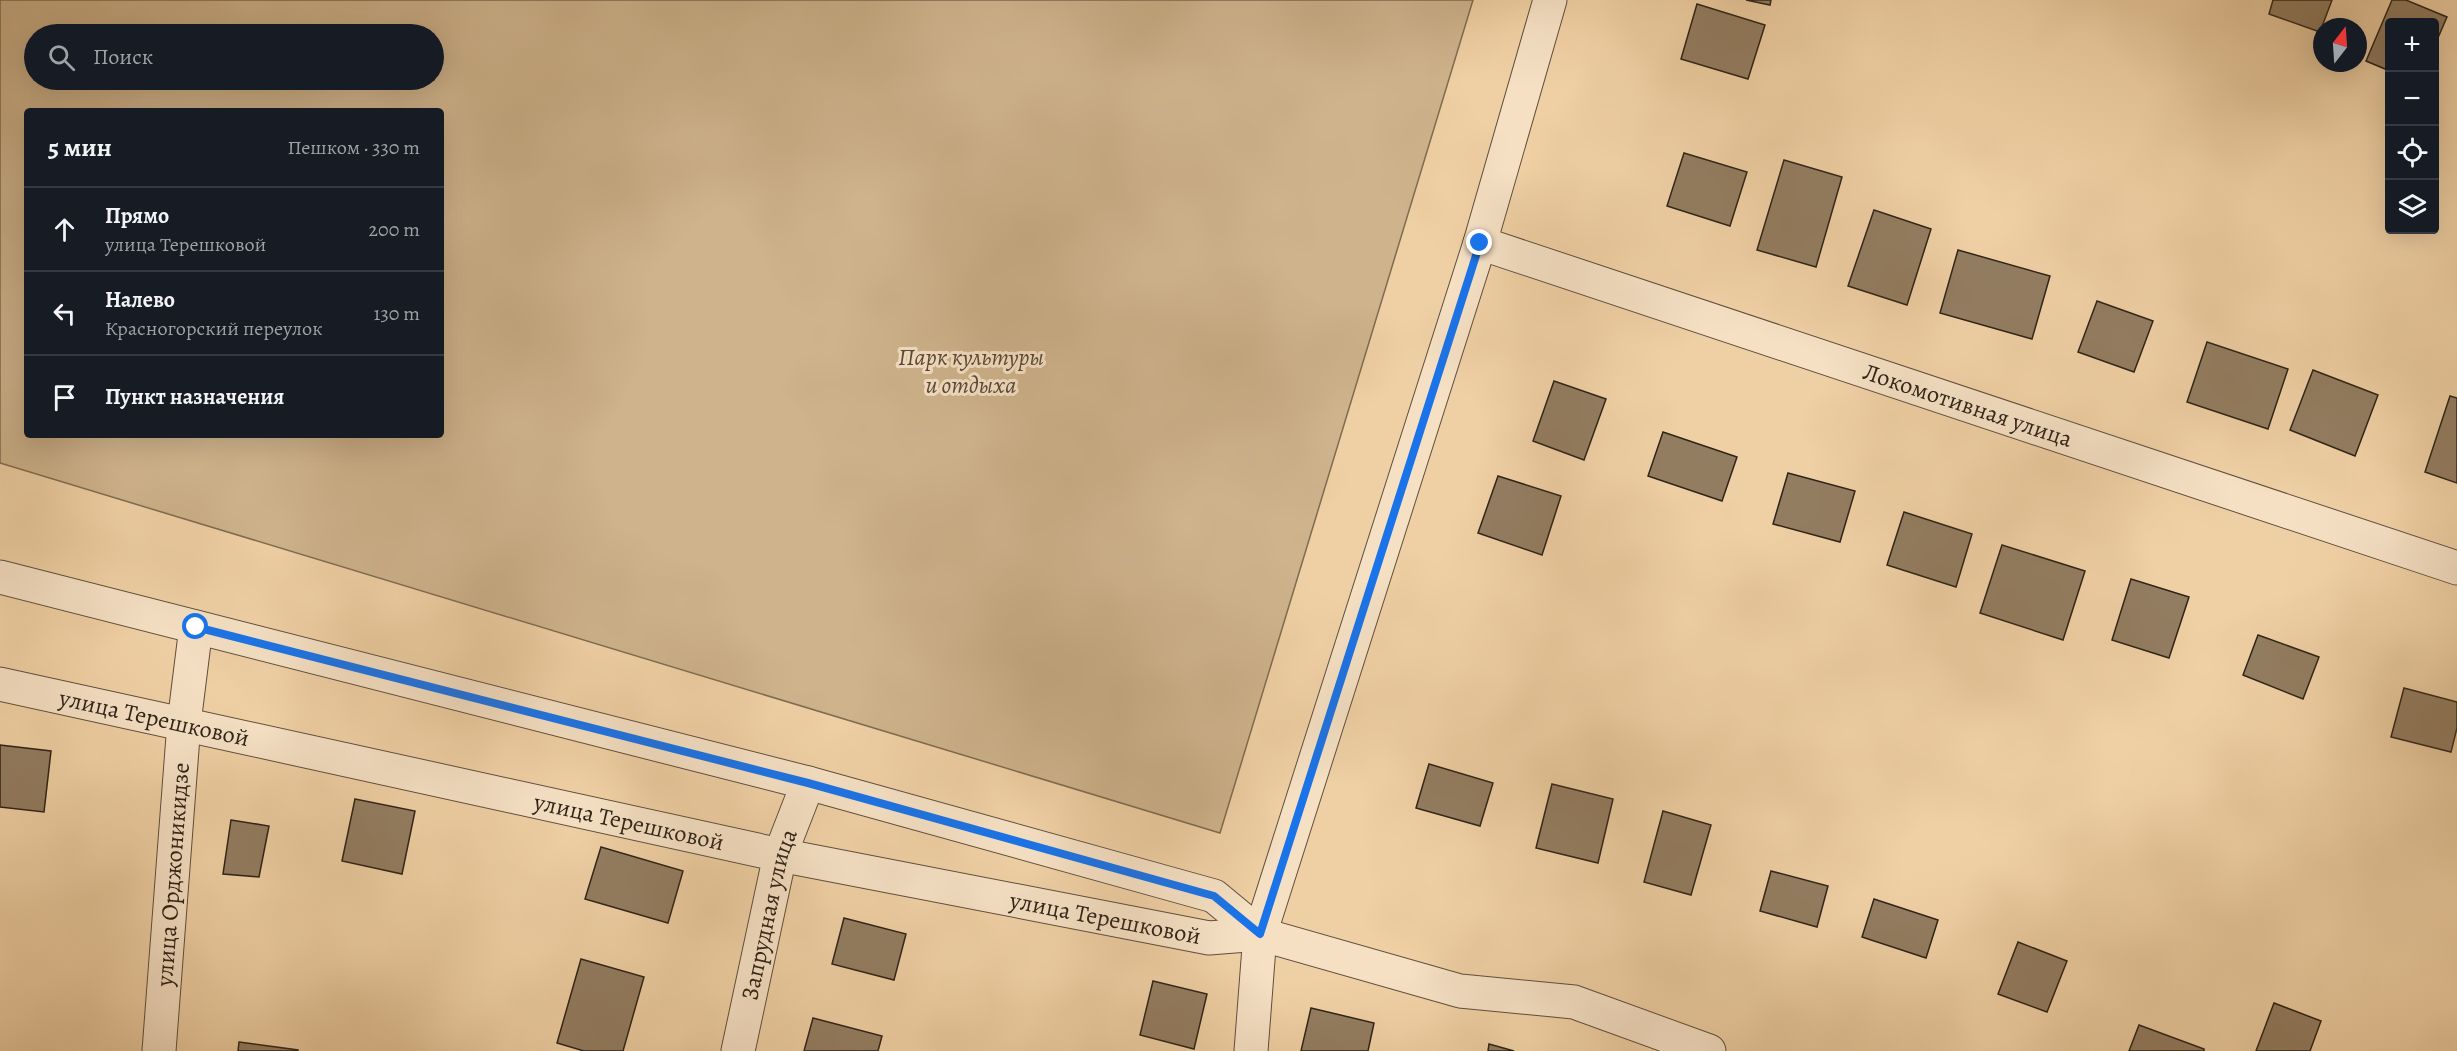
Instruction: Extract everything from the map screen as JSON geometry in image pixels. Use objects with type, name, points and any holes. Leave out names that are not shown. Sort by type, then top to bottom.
[{"type":"street","points":[[1251,1051],[1260,934],[1480,243],[1550,0]]},
{"type":"street","name":"Локомотивная улица","points":[[1480,243],[2457,568]]},
{"type":"street","name":"улица Терешковой","points":[[0,577],[808,783],[1214,896],[1260,934]]},
{"type":"street","name":"улица Орджоникидзе","points":[[159,1051],[184,723],[196,627]]},
{"type":"street","name":"улица Терешковой","points":[[0,684],[780,855],[1209,938],[1260,934],[1460,991],[1574,1002],[1709,1051]]},
{"type":"street","name":"Запрудная улица","points":[[738,1051],[780,855],[808,783]]},
{"type":"green space","name":"Парк культуры и отдыха","points":[[0,0],[1473,0],[1220,833],[0,463]]},
{"type":"building","points":[[1746,0],[1771,0],[1770,5]]},
{"type":"building","points":[[2273,0],[2332,0],[2325,18],[2313,18],[2313,30],[2269,14]]},
{"type":"building","points":[[2392,0],[2406,0],[2447,17],[2439,35],[2439,18],[2385,18],[2385,69],[2367,61]]},
{"type":"building","points":[[1697,4],[1765,25],[1748,79],[1681,59]]},
{"type":"building","points":[[1684,153],[1747,172],[1730,226],[1667,206]]},
{"type":"building","points":[[1784,160],[1842,177],[1816,267],[1757,250]]},
{"type":"building","points":[[1874,210],[1931,229],[1907,305],[1848,286]]},
{"type":"building","points":[[1958,250],[2050,276],[2032,339],[1940,313]]},
{"type":"building","points":[[2097,301],[2153,321],[2134,372],[2078,352]]},
{"type":"building","points":[[2207,342],[2288,369],[2268,429],[2187,402]]},
{"type":"building","points":[[2313,370],[2378,395],[2355,456],[2290,430]]},
{"type":"building","points":[[1554,381],[1606,399],[1584,460],[1533,441]]},
{"type":"building","points":[[2450,396],[2457,398],[2457,483],[2425,472]]},
{"type":"building","points":[[1663,432],[1737,457],[1722,501],[1648,476]]},
{"type":"building","points":[[1788,473],[1855,491],[1840,542],[1773,524]]},
{"type":"building","points":[[1498,476],[1561,496],[1542,555],[1478,533]]},
{"type":"building","points":[[1904,512],[1972,534],[1956,587],[1887,565]]},
{"type":"building","points":[[2002,545],[2085,571],[2063,640],[1980,613]]},
{"type":"building","points":[[2131,579],[2189,597],[2169,658],[2112,640]]},
{"type":"building","points":[[2258,635],[2319,657],[2303,699],[2243,675]]},
{"type":"building","points":[[2404,688],[2457,702],[2457,728],[2451,752],[2391,737]]},
{"type":"building","points":[[0,745],[51,751],[44,812],[0,807]]},
{"type":"building","points":[[1429,764],[1493,783],[1480,826],[1416,808]]},
{"type":"building","points":[[1552,784],[1613,799],[1598,863],[1536,848]]},
{"type":"building","points":[[355,799],[415,811],[402,874],[342,861]]},
{"type":"building","points":[[1663,811],[1711,825],[1691,895],[1644,882]]},
{"type":"building","points":[[231,820],[269,826],[259,877],[223,874]]},
{"type":"building","points":[[601,847],[683,871],[668,923],[585,899]]},
{"type":"building","points":[[1771,871],[1828,886],[1817,927],[1760,911]]},
{"type":"building","points":[[1874,899],[1938,920],[1926,958],[1862,937]]},
{"type":"building","points":[[844,918],[906,934],[894,980],[832,964]]},
{"type":"building","points":[[2018,942],[2067,961],[2047,1012],[1998,994]]},
{"type":"building","points":[[581,959],[644,977],[623,1051],[584,1051],[557,1043]]},
{"type":"building","points":[[1153,981],[1207,994],[1194,1049],[1140,1035]]},
{"type":"building","points":[[2274,1003],[2321,1021],[2310,1051],[2256,1051]]},
{"type":"building","points":[[1311,1008],[1374,1023],[1368,1051],[1301,1051]]},
{"type":"building","points":[[813,1018],[882,1036],[878,1051],[804,1051]]},
{"type":"building","points":[[2139,1025],[2204,1049],[2204,1051],[2129,1051]]},
{"type":"building","points":[[239,1042],[298,1050],[298,1051],[238,1051]]},
{"type":"building","points":[[1489,1044],[1514,1051],[1488,1051]]},
{"type":"route","points":[[196,627],[808,783],[1214,896],[1260,934],[1480,243]]}]
